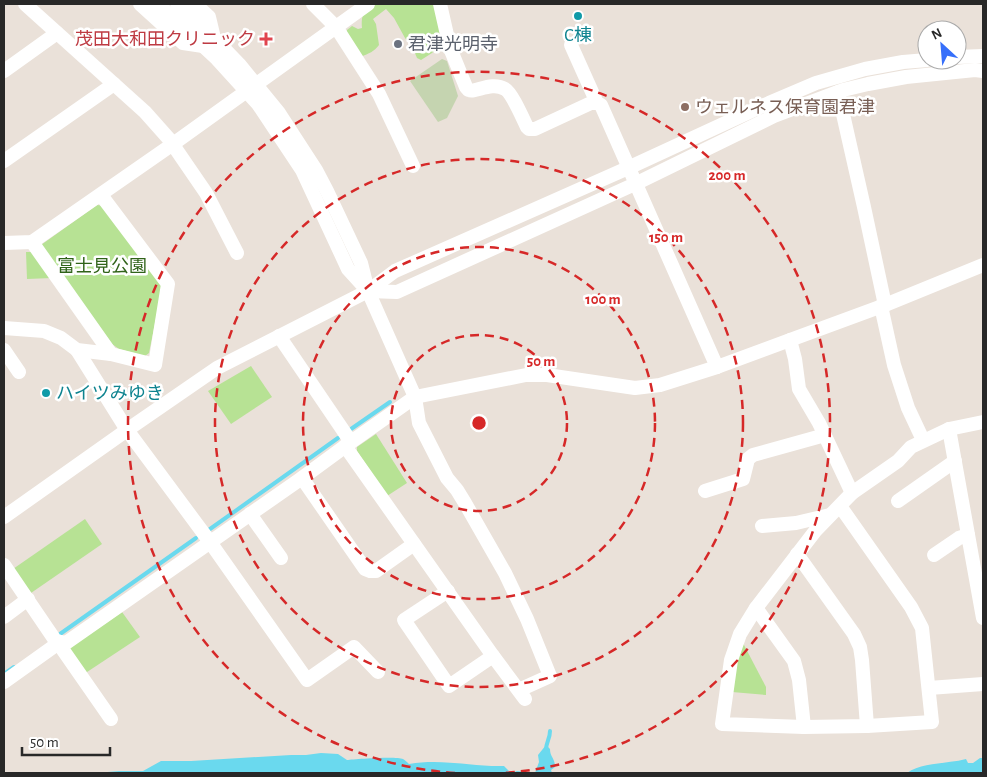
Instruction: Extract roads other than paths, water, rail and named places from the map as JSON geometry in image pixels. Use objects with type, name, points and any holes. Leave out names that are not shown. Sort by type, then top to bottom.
[{"type":"street","points":[[24,4],[145,112],[173,144],[206,193],[237,253]]},
{"type":"street","points":[[140,4],[183,43],[209,42]]},
{"type":"street","points":[[158,4],[191,25],[209,42],[239,64],[252,88],[279,113],[300,144],[319,177],[361,262],[368,290],[415,397],[419,423],[446,478],[466,503],[505,573],[527,619],[550,676],[522,694],[414,544],[279,336]]},
{"type":"street","points":[[177,4],[191,25]]},
{"type":"street","points":[[194,4],[209,17],[209,42]]},
{"type":"street","points":[[313,4],[336,27],[378,94],[413,166]]},
{"type":"street","points":[[4,243],[32,242],[173,144],[368,4]]},
{"type":"street","points":[[440,4],[450,48],[468,90],[472,91],[490,86],[504,88],[509,92],[527,128],[535,129],[591,103],[597,103]]},
{"type":"street","points":[[4,71],[57,33]]},
{"type":"street","points":[[570,45],[597,103],[601,105],[717,366]]},
{"type":"street","points":[[967,57],[983,56]]},
{"type":"street","points":[[4,517],[217,368],[368,290],[395,270],[816,83],[864,69],[917,61]]},
{"type":"street","points":[[368,290],[397,292],[635,184],[774,116],[838,92],[906,77],[975,70],[983,71]]},
{"type":"street","points":[[4,161],[114,84]]},
{"type":"street","points":[[838,92],[864,207],[894,365],[908,408],[923,440]]},
{"type":"street","points":[[77,350],[111,354],[155,365],[168,284],[101,195]]},
{"type":"street","points":[[32,242],[111,354]]},
{"type":"street","points":[[4,565],[55,640],[66,643],[415,397],[526,375],[635,388],[660,385],[790,340],[983,265]]},
{"type":"street","points":[[4,328],[44,331],[61,338],[77,350],[127,430],[210,542],[307,680],[354,647],[378,672]]},
{"type":"street","points":[[790,340],[799,389],[825,435],[852,493]]},
{"type":"street","points":[[4,350],[19,372]]},
{"type":"street","points":[[835,511],[912,607],[922,628],[932,722],[804,727],[722,724],[731,660],[740,634],[756,608],[816,530],[852,493],[898,461],[911,447],[949,429],[983,422]]},
{"type":"street","points":[[949,429],[983,618]]},
{"type":"street","points":[[705,491],[743,479],[748,459],[753,455],[825,435]]},
{"type":"street","points":[[898,501],[955,461]]},
{"type":"street","points":[[302,478],[365,569],[370,572],[376,571],[414,544]]},
{"type":"street","points":[[762,526],[796,523],[835,511]]},
{"type":"street","points":[[250,514],[281,558]]},
{"type":"street","points":[[934,555],[959,538],[968,535]]},
{"type":"street","points":[[798,554],[854,634],[860,647],[867,726]]},
{"type":"street","points":[[448,592],[404,620],[449,686],[493,656]]},
{"type":"street","points":[[4,616],[28,600]]},
{"type":"street","points":[[756,608],[794,661],[799,680],[804,727]]},
{"type":"street","points":[[4,682],[60,642]]},
{"type":"street","points":[[60,642],[63,650],[111,719]]},
{"type":"street","points":[[929,688],[983,684]]},
{"type":"water","points":[[546,745],[550,749],[555,767],[551,770],[552,773],[535,773],[539,762],[538,755]]},
{"type":"water","points":[[321,753],[338,754],[347,760],[399,758],[409,764],[445,762],[504,766],[511,773],[96,773],[143,771],[161,761]]},
{"type":"water","points":[[983,758],[983,773],[907,773],[913,769],[928,765],[966,759],[968,763],[973,763]]},
{"type":"water","points":[[517,771],[535,773],[511,773]]},
{"type":"waterway","points":[[351,429],[390,402]]},
{"type":"waterway","points":[[210,529],[338,438]]},
{"type":"waterway","points":[[60,634],[196,538]]},
{"type":"waterway","points":[[4,674],[14,667]]},
{"type":"waterway","points":[[546,750],[550,731]]},
{"type":"place","name":"C棟","points":[[578,16]]},
{"type":"place","name":"茂田大和田クリニック","points":[[266,39]]},
{"type":"place","name":"君津光明寺","points":[[398,44]]},
{"type":"place","name":"ウェルネス保育園君津","points":[[685,107]]},
{"type":"place","name":"ハイツみゆき","points":[[46,393]]},
{"type":"park label","name":"富士見公園","points":[[102,266]]}]
